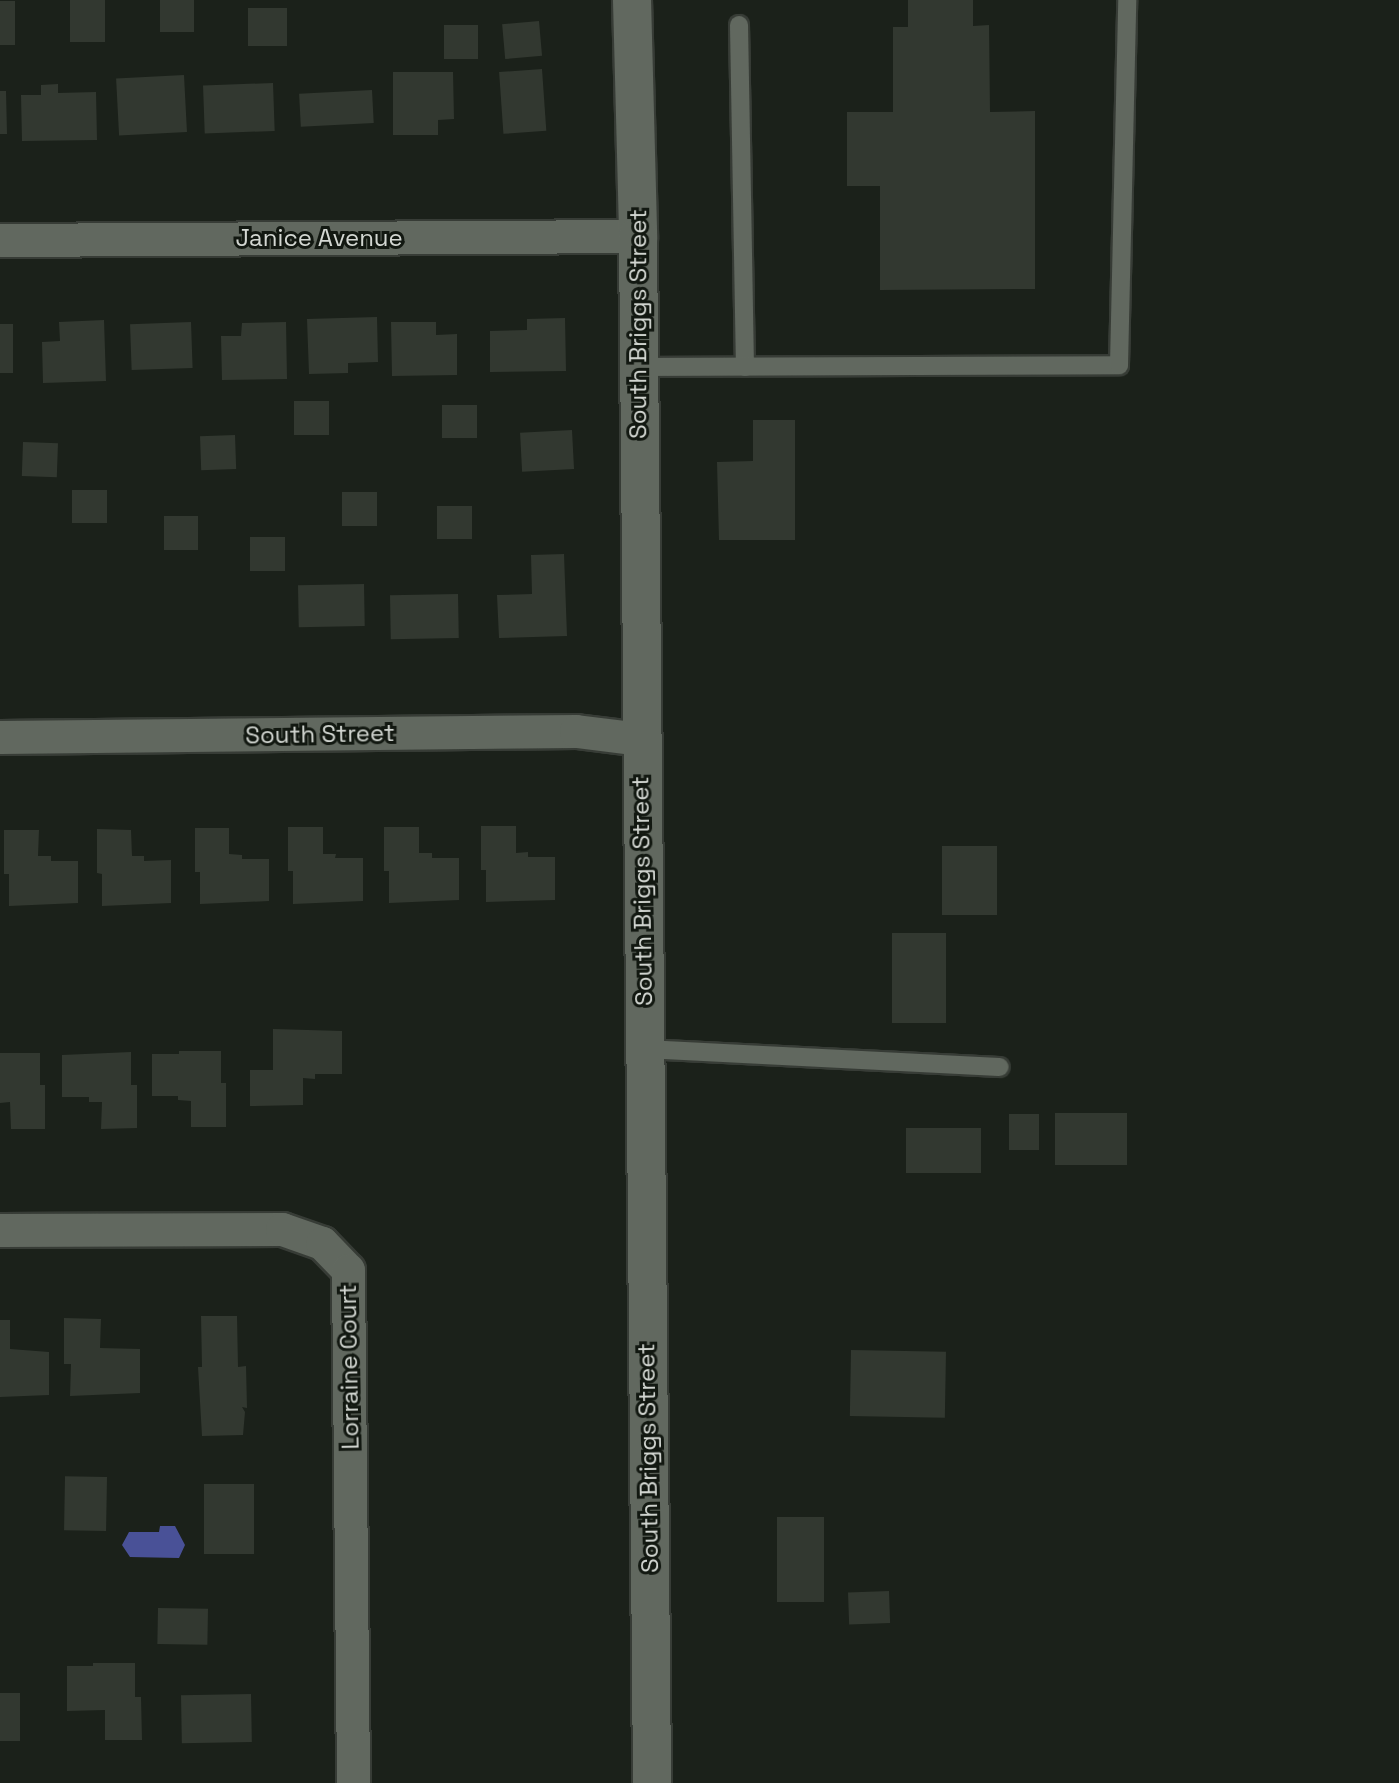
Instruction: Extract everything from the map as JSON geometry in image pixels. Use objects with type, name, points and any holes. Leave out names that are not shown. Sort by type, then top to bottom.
[{"type":"street","name":"South Briggs Street","points":[[632,0],[638,236],[640,739],[652,1783]]},
{"type":"street","name":"Janice Avenue","points":[[0,240],[638,236]]},
{"type":"street","name":"South Street","points":[[0,737],[576,731],[640,739]]},
{"type":"street","name":"Lorraine Court","points":[[0,1230],[282,1229],[322,1243],[348,1269],[353,1783]]},
{"type":"lane","points":[[639,368],[1118,365],[1127,0]]},
{"type":"lane","points":[[740,25],[746,367]]},
{"type":"lane","points":[[643,1049],[1000,1067]]},
{"type":"water","points":[[160,1526],[175,1526],[185,1545],[179,1558],[130,1557],[122,1545],[129,1532],[159,1532]]},
{"type":"building","points":[[70,0],[105,0],[105,42],[70,42]]},
{"type":"building","points":[[160,0],[194,0],[194,32],[160,32]]},
{"type":"building","points":[[908,0],[973,0],[973,26],[989,25],[990,112],[1035,111],[1035,289],[880,290],[880,186],[847,186],[847,112],[893,112],[893,27],[908,27]]},
{"type":"building","points":[[0,1],[15,1],[15,45],[0,45]]},
{"type":"building","points":[[248,8],[287,8],[287,46],[248,46]]},
{"type":"building","points":[[539,21],[542,56],[505,59],[502,24]]},
{"type":"building","points":[[444,25],[478,25],[478,59],[444,59]]},
{"type":"building","points":[[542,69],[546,131],[503,134],[499,72]]},
{"type":"building","points":[[393,72],[453,72],[454,119],[438,120],[438,135],[393,135]]},
{"type":"building","points":[[184,75],[187,132],[119,135],[116,79]]},
{"type":"building","points":[[273,83],[275,131],[205,133],[203,85]]},
{"type":"building","points":[[58,84],[58,93],[96,92],[97,140],[22,141],[21,95],[41,95],[41,85]]},
{"type":"building","points":[[372,90],[374,123],[301,127],[299,94]]},
{"type":"building","points":[[0,91],[6,91],[7,134],[0,134]]},
{"type":"building","points":[[377,317],[378,362],[348,363],[348,373],[309,374],[307,319]]},
{"type":"building","points":[[565,318],[566,371],[490,372],[490,331],[527,330],[527,319]]},
{"type":"building","points":[[104,320],[106,381],[43,383],[42,342],[60,341],[59,322]]},
{"type":"building","points":[[191,322],[193,368],[132,370],[130,324]]},
{"type":"building","points":[[286,322],[287,379],[222,380],[221,336],[241,336],[242,323]]},
{"type":"building","points":[[391,322],[436,322],[436,335],[457,334],[457,375],[392,376]]},
{"type":"building","points":[[0,324],[13,324],[13,373],[0,373]]},
{"type":"building","points":[[294,401],[329,401],[329,435],[294,435]]},
{"type":"building","points":[[442,405],[477,405],[477,438],[442,438]]},
{"type":"building","points":[[753,420],[795,420],[795,540],[719,540],[717,462],[753,461]]},
{"type":"building","points":[[572,430],[574,469],[522,472],[520,433]]},
{"type":"building","points":[[235,435],[236,469],[201,470],[200,436]]},
{"type":"building","points":[[23,442],[58,443],[57,477],[22,476]]},
{"type":"building","points":[[72,490],[107,490],[107,523],[72,523]]},
{"type":"building","points":[[342,492],[377,492],[377,526],[342,526]]},
{"type":"building","points":[[437,506],[472,506],[472,539],[437,539]]},
{"type":"building","points":[[164,516],[198,516],[198,550],[164,550]]},
{"type":"building","points":[[250,537],[285,537],[285,571],[250,571]]},
{"type":"building","points":[[564,554],[567,636],[499,638],[497,595],[532,594],[531,555]]},
{"type":"building","points":[[364,584],[365,626],[299,627],[298,585]]},
{"type":"building","points":[[458,594],[459,638],[391,639],[390,595]]},
{"type":"building","points":[[481,826],[516,826],[516,853],[528,852],[528,857],[555,857],[555,900],[486,902],[486,870],[481,870]]},
{"type":"building","points":[[288,827],[323,827],[323,854],[336,854],[335,858],[363,858],[363,901],[293,904],[293,871],[288,871]]},
{"type":"building","points":[[384,827],[419,827],[419,853],[432,853],[432,858],[459,858],[459,900],[389,903],[389,871],[384,871]]},
{"type":"building","points":[[195,828],[229,828],[229,854],[242,855],[242,859],[269,859],[269,901],[200,904],[200,872],[195,872]]},
{"type":"building","points":[[97,829],[131,830],[132,856],[144,856],[144,861],[171,860],[171,903],[102,906],[102,874],[97,873]]},
{"type":"building","points":[[4,830],[39,830],[38,856],[51,856],[51,861],[78,861],[78,903],[9,906],[9,874],[4,874]]},
{"type":"building","points":[[942,846],[997,846],[997,915],[942,915]]},
{"type":"building","points":[[892,933],[946,933],[946,1023],[892,1023]]},
{"type":"building","points":[[273,1029],[342,1031],[342,1074],[315,1074],[315,1079],[303,1078],[303,1105],[250,1106],[250,1070],[273,1070]]},
{"type":"building","points":[[179,1051],[221,1051],[221,1083],[226,1083],[226,1127],[191,1127],[191,1101],[178,1100],[178,1096],[152,1096],[152,1054],[179,1054]]},
{"type":"building","points":[[131,1052],[131,1085],[137,1085],[137,1128],[101,1129],[102,1102],[89,1102],[89,1097],[62,1097],[62,1055]]},
{"type":"building","points":[[0,1053],[40,1053],[40,1085],[45,1085],[45,1129],[11,1129],[10,1102],[0,1103]]},
{"type":"building","points":[[1055,1113],[1127,1113],[1127,1165],[1055,1165]]},
{"type":"building","points":[[1009,1114],[1039,1114],[1039,1150],[1009,1150]]},
{"type":"building","points":[[906,1128],[981,1128],[981,1173],[906,1173]]},
{"type":"building","points":[[201,1316],[237,1316],[238,1367],[246,1366],[247,1408],[242,1407],[245,1412],[243,1435],[202,1436],[198,1367],[202,1367]]},
{"type":"building","points":[[64,1318],[101,1319],[100,1348],[140,1349],[140,1393],[70,1396],[71,1364],[64,1364]]},
{"type":"building","points":[[0,1320],[10,1320],[10,1349],[49,1352],[49,1395],[0,1397]]},
{"type":"building","points":[[851,1350],[946,1352],[945,1418],[850,1416]]},
{"type":"building","points":[[65,1476],[107,1477],[106,1531],[64,1530]]},
{"type":"building","points":[[204,1484],[254,1484],[254,1554],[204,1554]]},
{"type":"building","points":[[777,1517],[824,1517],[824,1602],[777,1602]]},
{"type":"building","points":[[889,1591],[890,1623],[849,1624],[848,1592]]},
{"type":"building","points":[[158,1608],[208,1609],[207,1645],[157,1644]]},
{"type":"building","points":[[93,1663],[135,1663],[135,1697],[141,1697],[142,1740],[105,1740],[105,1710],[67,1711],[67,1666],[93,1666]]},
{"type":"building","points":[[0,1693],[20,1693],[20,1741],[0,1741]]},
{"type":"building","points":[[251,1694],[252,1742],[182,1743],[181,1695]]}]
